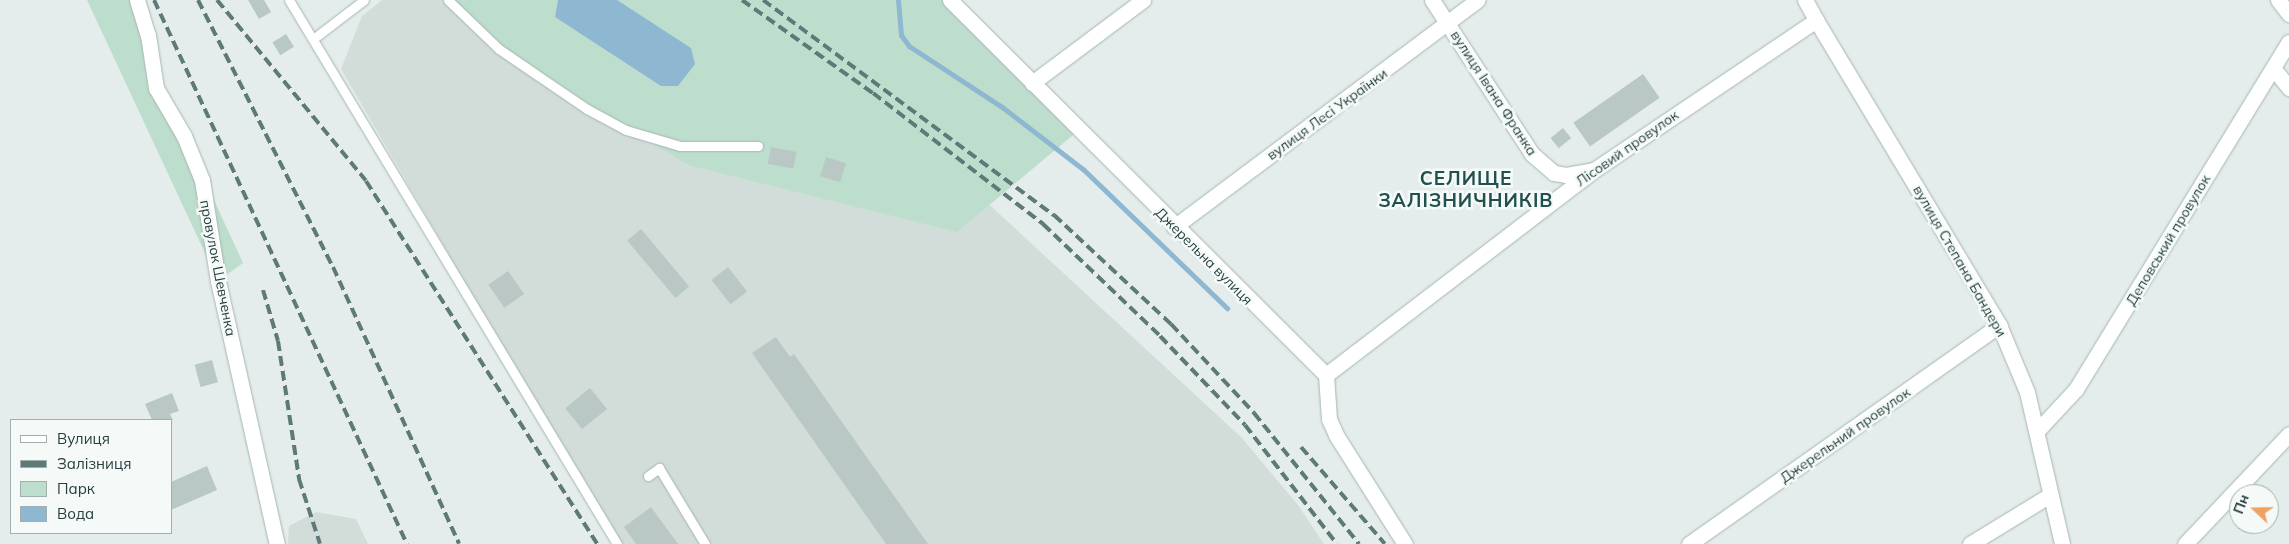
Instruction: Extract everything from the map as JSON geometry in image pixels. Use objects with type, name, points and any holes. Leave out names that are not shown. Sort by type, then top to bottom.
[{"type":"street","name":"провулок Шевченка","points":[[136,0],[146,29],[156,88],[184,136],[202,180],[218,281],[277,544]]},
{"type":"street","name":"Джерельна вулиця","points":[[950,0],[1174,227],[1326,375]]},
{"type":"street","points":[[1032,83],[1143,0]]},
{"type":"street","name":"вулиця Івана Франка","points":[[1432,0],[1542,165],[1566,175],[1594,170]]},
{"type":"street","name":"вулиця Лесі Українки","points":[[1174,227],[1449,24],[1477,0]]},
{"type":"street","name":"вулиця Степана Бандери","points":[[1805,0],[1999,325],[2027,392],[2038,432],[2062,544]]},
{"type":"street","points":[[2278,0],[2289,14]]},
{"type":"street","name":"Лісовий провулок","points":[[1326,375],[1594,170],[1816,20]]},
{"type":"street","name":"Деповський провулок","points":[[2038,432],[2076,389],[2289,42]]},
{"type":"street","points":[[2273,68],[2289,88]]},
{"type":"street","name":"Джерельний провулок","points":[[1689,544],[1999,325]]},
{"type":"street","points":[[1326,375],[1329,419],[1336,435],[1405,544]]},
{"type":"street","points":[[2185,544],[2289,434]]},
{"type":"street","points":[[1970,544],[2050,495]]},
{"type":"lane","points":[[289,0],[617,544]]},
{"type":"lane","points":[[313,39],[364,0]]},
{"type":"lane","points":[[448,0],[499,49],[587,109],[626,130],[680,146],[758,146]]},
{"type":"lane","points":[[648,476],[659,468],[704,544]]},
{"type":"shaded area","points":[[382,0],[658,0],[980,196],[1242,438],[1298,505],[1324,544],[617,544],[341,69],[362,16]]},
{"type":"shaded area","points":[[316,512],[356,519],[368,544],[288,544],[289,526]]},
{"type":"green space","points":[[87,0],[137,0],[149,59],[243,263],[218,281]]},
{"type":"green space","points":[[448,0],[950,0],[1079,130],[957,232],[688,165],[511,57]]},
{"type":"water","points":[[558,0],[617,0],[691,48],[695,64],[678,86],[661,86],[555,17]]},
{"type":"building","points":[[248,0],[264,0],[271,12],[259,19]]},
{"type":"building","points":[[286,34],[294,47],[280,55],[272,42]]},
{"type":"building","points":[[1643,74],[1660,98],[1590,147],[1573,123]]},
{"type":"building","points":[[1563,128],[1571,138],[1559,148],[1551,138]]},
{"type":"building","points":[[771,147],[797,152],[793,169],[768,164]]},
{"type":"building","points":[[826,157],[846,163],[840,182],[820,176]]},
{"type":"building","points":[[641,229],[689,286],[675,298],[627,241]]},
{"type":"building","points":[[728,267],[747,291],[731,304],[711,280]]},
{"type":"building","points":[[508,271],[524,294],[504,308],[488,285]]},
{"type":"building","points":[[776,337],[790,357],[794,354],[928,544],[886,544],[752,353]]},
{"type":"building","points":[[212,360],[218,382],[201,387],[195,365]]},
{"type":"building","points":[[590,388],[607,409],[582,429],[565,408]]},
{"type":"building","points":[[172,393],[179,411],[170,414],[173,420],[152,419],[145,404]]},
{"type":"building","points":[[207,466],[217,490],[172,510],[172,482]]},
{"type":"building","points":[[651,507],[678,544],[636,544],[624,527]]},
{"type":"waterway","points":[[898,0],[901,35],[909,46],[1002,107],[1084,170],[1227,308]]},
{"type":"railway","points":[[154,0],[407,544]]},
{"type":"railway","points":[[198,0],[333,267],[459,544]]},
{"type":"railway","points":[[217,0],[366,181],[597,544]]},
{"type":"railway","points":[[742,0],[873,93],[1043,224],[1160,336],[1245,425],[1337,544]]},
{"type":"railway","points":[[763,0],[1054,215],[1171,324],[1254,413],[1359,544]]},
{"type":"railway","points":[[263,290],[278,341],[299,479],[320,544]]},
{"type":"railway","points":[[1301,447],[1385,544]]},
{"type":"district","name":"СЕЛИЩЕ ЗАЛІЗНИЧНИКІВ","points":[[1466,190]]}]
